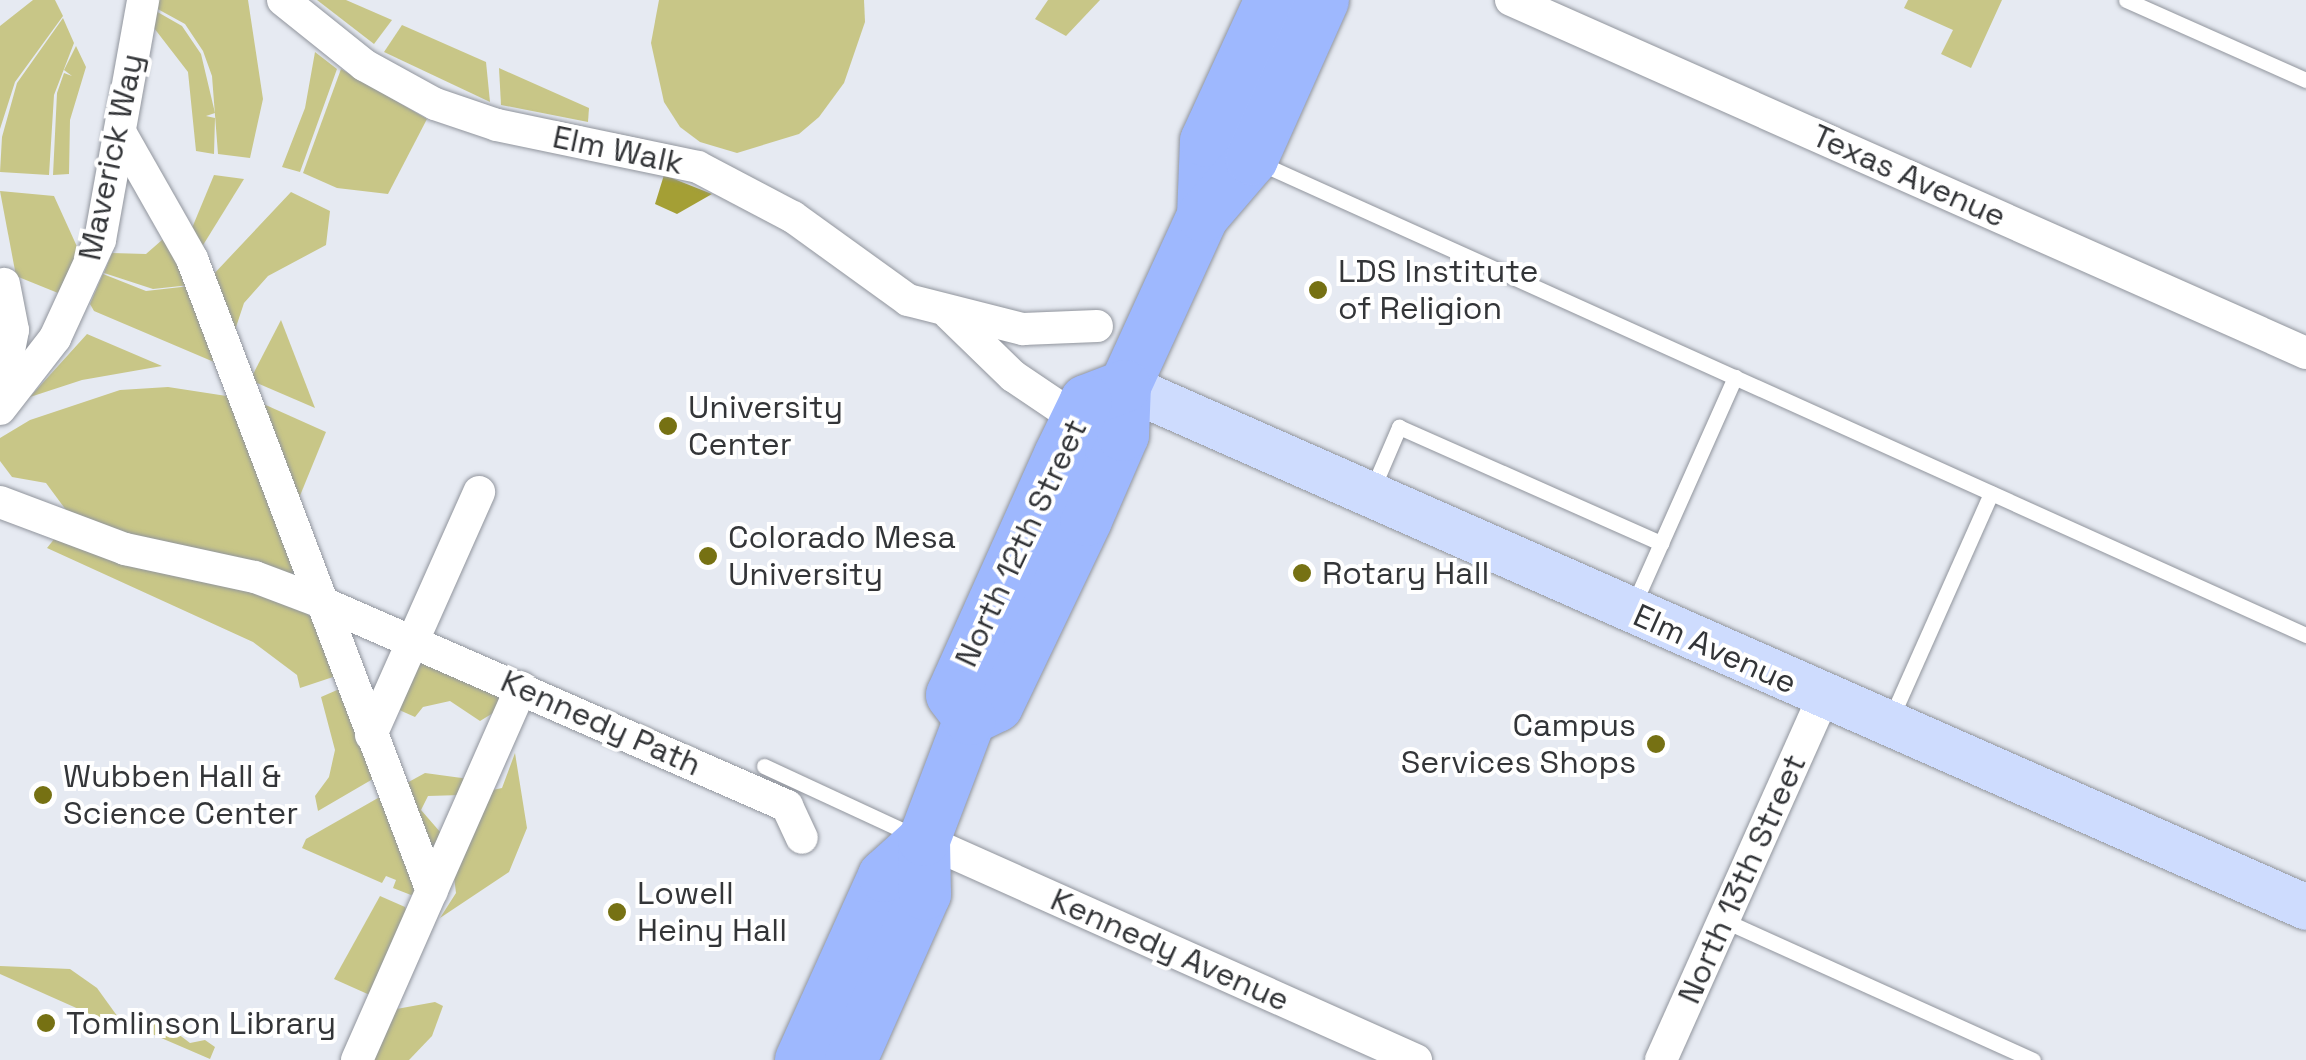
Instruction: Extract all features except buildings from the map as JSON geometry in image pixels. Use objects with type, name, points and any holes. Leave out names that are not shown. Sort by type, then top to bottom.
[{"type":"main road","name":"North 12th Street","points":[[1203,216],[1206,141],[1271,0]]},
{"type":"main road","name":"North 12th Street","points":[[850,1060],[925,894],[924,840],[970,719],[997,706],[1124,435],[1125,386],[1203,216],[1252,160],[1323,0]]},
{"type":"main road","name":"North 12th Street","points":[[801,1060],[884,876],[924,840]]},
{"type":"street","name":"Maverick Way","points":[[0,409],[70,312],[100,240],[143,0]]},
{"type":"street","name":"Elm Walk","points":[[283,0],[364,66],[435,104],[497,124],[698,167],[793,217],[895,293],[949,314],[1023,328],[1097,326]]},
{"type":"street","name":"Texas Avenue","points":[[1511,0],[2306,353]]},
{"type":"street","points":[[120,132],[192,259],[432,891]]},
{"type":"street","points":[[0,398],[13,330],[4,284]]},
{"type":"street","name":"Elm Walk","points":[[949,314],[1013,376],[1062,409]]},
{"type":"street","name":"Elm Avenue","points":[[1125,386],[2306,908]]},
{"type":"street","points":[[0,485],[12,506]]},
{"type":"street","points":[[371,735],[479,492]]},
{"type":"street","name":"Kennedy Path","points":[[12,506],[139,553],[255,577],[414,641],[787,806],[802,838]]},
{"type":"street","points":[[357,1060],[521,688]]},
{"type":"street","name":"North 13th Street","points":[[1661,1060],[1823,697]]},
{"type":"street","name":"Kennedy Avenue","points":[[924,840],[1416,1060]]},
{"type":"lane","points":[[2126,0],[2306,80]]},
{"type":"lane","points":[[1252,160],[2306,635]]},
{"type":"lane","points":[[1631,612],[1735,377]]},
{"type":"lane","points":[[1370,495],[1399,427],[1661,543]]},
{"type":"lane","points":[[1888,725],[1991,493]]},
{"type":"lane","points":[[764,766],[924,840]]},
{"type":"lane","points":[[1723,920],[2033,1060]]},
{"type":"shaded area","points":[[33,0],[55,0],[63,16],[15,82],[0,129],[0,26]]},
{"type":"shaded area","points":[[156,0],[248,0],[263,99],[250,158],[218,154],[212,76],[203,51],[185,24],[154,7]]},
{"type":"shaded area","points":[[317,0],[346,0],[392,20],[374,44]]},
{"type":"shaded area","points":[[659,0],[864,0],[865,22],[844,83],[819,117],[799,134],[737,153],[700,142],[680,127],[664,102],[651,43]]},
{"type":"shaded area","points":[[1048,0],[1100,0],[1066,36],[1035,19]]},
{"type":"shaded area","points":[[1908,0],[2002,0],[1971,68],[1941,54],[1953,30],[1904,8]]},
{"type":"shaded area","points":[[154,10],[182,26],[201,54],[215,113],[206,116],[215,118],[214,154],[196,151],[188,72],[154,28]]},
{"type":"shaded area","points":[[63,18],[74,43],[54,95],[49,175],[0,172],[2,137],[17,83]]},
{"type":"shaded area","points":[[402,25],[486,62],[490,102],[384,52]]},
{"type":"shaded area","points":[[76,46],[86,67],[70,120],[69,174],[53,175],[57,93],[64,73],[72,76],[64,70]]},
{"type":"shaded area","points":[[315,52],[337,69],[300,172],[282,167],[305,108]]},
{"type":"shaded area","points":[[499,68],[589,108],[588,122],[501,105]]},
{"type":"shaded area","points":[[341,69],[427,119],[388,194],[337,188],[303,173]]},
{"type":"shaded area","points":[[214,175],[244,179],[200,250],[192,228]]},
{"type":"shaded area","points":[[664,175],[712,194],[677,214],[655,204]]},
{"type":"shaded area","points":[[0,191],[54,196],[79,251],[58,293],[16,276]]},
{"type":"shaded area","points":[[291,192],[330,211],[326,245],[268,276],[244,303],[235,330],[211,277]]},
{"type":"shaded area","points":[[170,233],[190,285],[153,289],[104,273],[112,253],[146,254]]},
{"type":"shaded area","points":[[103,274],[146,291],[190,286],[214,362],[94,311],[90,304]]},
{"type":"shaded area","points":[[281,320],[315,408],[250,380]]},
{"type":"shaded area","points":[[87,334],[162,366],[82,380],[30,397]]},
{"type":"shaded area","points":[[168,387],[233,397],[303,580],[169,550],[66,510],[46,483],[12,477],[0,461],[0,438],[30,420],[120,390]]},
{"type":"shaded area","points":[[259,402],[326,432],[297,503]]},
{"type":"shaded area","points":[[59,533],[173,576],[184,572],[301,607],[323,629],[339,675],[300,688],[297,675],[253,642],[47,548]]},
{"type":"shaded area","points":[[420,656],[508,696],[503,707],[480,721],[450,701],[423,707],[415,717],[397,709]]},
{"type":"shaded area","points":[[344,687],[378,776],[318,811],[315,796],[329,777],[335,750],[321,697]]},
{"type":"shaded area","points":[[515,753],[527,828],[509,872],[440,918],[456,893],[454,877],[488,791],[502,788]]},
{"type":"shaded area","points":[[425,773],[469,779],[461,795],[428,796],[421,810],[441,833],[435,863],[405,784]]},
{"type":"shaded area","points":[[385,794],[422,891],[411,895],[393,888],[396,880],[386,876],[382,883],[302,848],[306,839]]},
{"type":"shaded area","points":[[380,896],[405,907],[409,921],[372,996],[334,979]]},
{"type":"shaded area","points":[[0,966],[70,969],[97,988],[128,1031],[0,974]]},
{"type":"shaded area","points":[[435,1002],[443,1006],[432,1036],[409,1060],[370,1060],[391,1010]]},
{"type":"shaded area","points":[[133,1018],[161,1021],[190,1043],[205,1040],[215,1047],[210,1059],[152,1034]]},
{"type":"place","name":"LDS Institute of Religion","points":[[1318,290]]},
{"type":"place","name":"University Center","points":[[668,426]]},
{"type":"place","name":"Colorado Mesa University","points":[[708,556]]},
{"type":"place","name":"Rotary Hall","points":[[1302,573]]},
{"type":"place","name":"Campus Services Shops","points":[[1656,744]]},
{"type":"place","name":"Wubben Hall & Science Center","points":[[43,795]]},
{"type":"place","name":"Lowell Heiny Hall","points":[[617,912]]},
{"type":"place","name":"Tomlinson Library","points":[[46,1023]]}]
